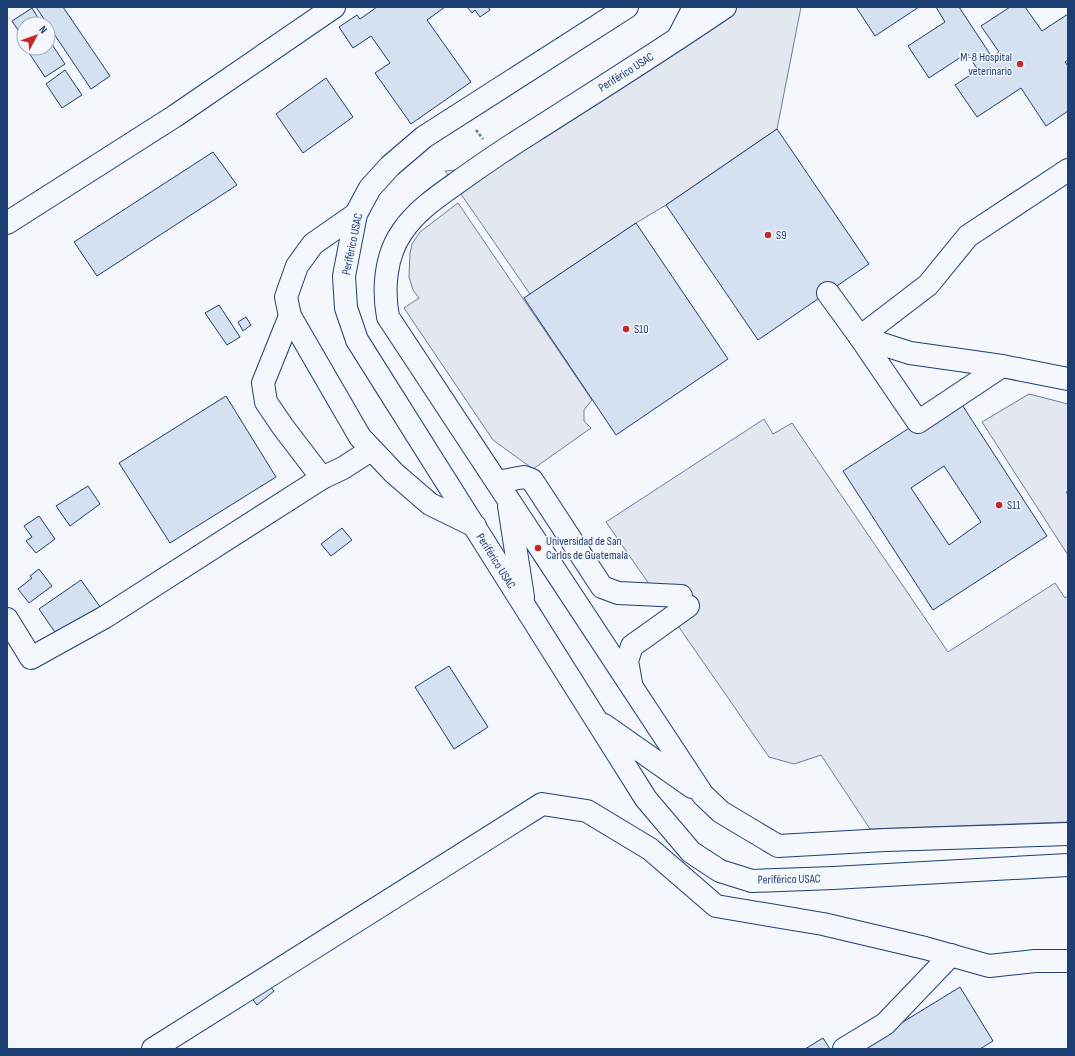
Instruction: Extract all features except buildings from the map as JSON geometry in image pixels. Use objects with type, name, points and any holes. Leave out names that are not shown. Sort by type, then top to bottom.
[{"type":"street","points":[[7,223],[175,116],[307,15],[334,7]]},
{"type":"street","name":"Periférico USAC","points":[[628,7],[424,137],[390,166],[370,188],[356,214],[344,276],[346,308],[357,340],[646,799],[691,852],[720,871],[752,880],[833,878],[1068,865]]},
{"type":"street","points":[[677,40],[694,7]]},
{"type":"street","name":"Periférico USAC","points":[[725,7],[677,40],[494,156],[437,196],[417,214],[401,232],[388,266],[386,300],[388,317],[703,795],[721,812],[778,846],[885,840],[1068,834]]},
{"type":"street","points":[[860,337],[928,285],[968,236],[1068,170]]},
{"type":"street","points":[[356,214],[313,244],[297,266],[286,297],[290,316],[360,437],[371,450],[394,474],[430,504],[475,526]]},
{"type":"street","points":[[828,293],[918,422],[1002,366]]},
{"type":"street","points":[[290,316],[263,384],[266,402],[322,478]]},
{"type":"street","points":[[860,337],[910,353],[1002,366],[1068,379]]},
{"type":"street","points":[[7,619],[31,658],[105,617],[322,478],[343,468],[371,450]]},
{"type":"street","points":[[524,605],[502,490],[524,477],[532,480],[602,587],[618,593],[685,601],[632,646],[627,661],[632,687]]},
{"type":"street","points":[[595,718],[703,795]]},
{"type":"street","points":[[153,1049],[542,804],[587,811],[650,849],[716,906],[823,924],[926,948],[989,966],[1035,961],[1068,961]]},
{"type":"street","points":[[844,1049],[885,1024],[951,955]]},
{"type":"path","points":[[463,112],[494,156]]},
{"type":"shaded area","points":[[725,7],[801,7],[777,129],[666,205],[636,223],[530,294],[445,171],[477,168]]},
{"type":"shaded area","points":[[458,203],[592,400],[584,410],[584,421],[591,428],[533,469],[493,440],[404,308],[419,298],[413,290],[409,277],[412,244],[420,232]]},
{"type":"shaded area","points":[[1029,394],[1068,404],[1068,491],[1066,492],[1068,495],[1068,555],[982,422]]},
{"type":"shaded area","points":[[764,419],[773,434],[792,423],[948,652],[1055,583],[1065,598],[1068,596],[1068,822],[870,829],[821,755],[794,764],[769,757],[606,522]]},
{"type":"place","name":"M-8 Hospital veterinario","points":[[1020,64]]},
{"type":"place","name":"S9","points":[[768,235]]},
{"type":"place","name":"S10","points":[[626,329]]},
{"type":"place","name":"S11","points":[[999,505]]},
{"type":"place","name":"Universidad de San Carlos de Guatemala","points":[[538,548]]}]
